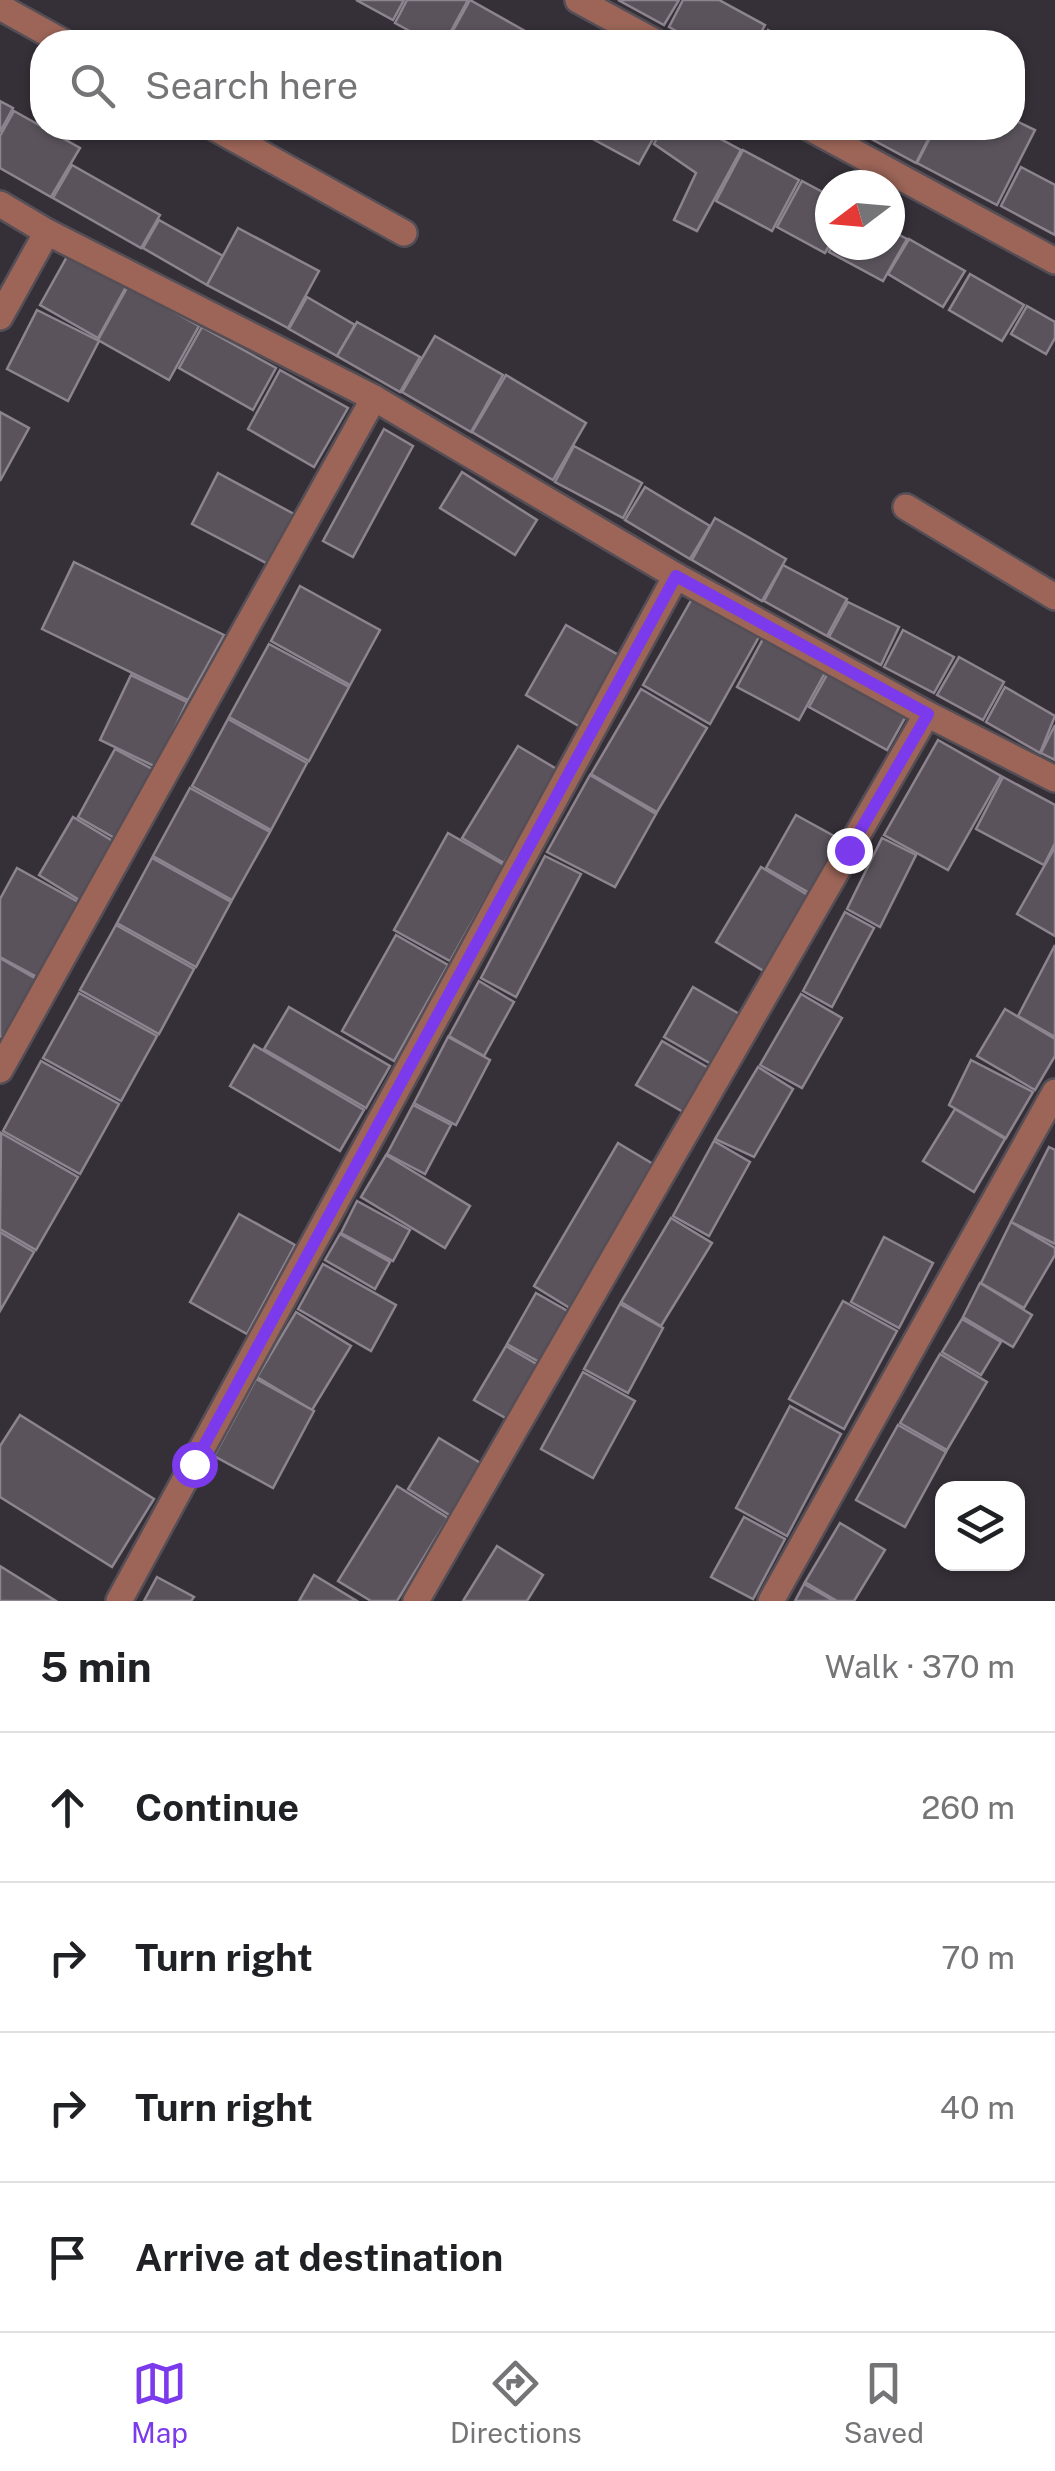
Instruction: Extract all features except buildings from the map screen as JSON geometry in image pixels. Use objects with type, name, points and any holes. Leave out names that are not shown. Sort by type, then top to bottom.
[{"type":"street","points":[[578,0],[633,30]]},
{"type":"street","points":[[0,8],[41,30]]},
{"type":"street","points":[[236,140],[404,233]]},
{"type":"street","points":[[832,140],[1055,262]]},
{"type":"street","points":[[0,204],[374,398],[676,576],[1055,779]]},
{"type":"street","points":[[0,318],[48,232]]},
{"type":"street","points":[[0,1070],[374,398]]},
{"type":"street","points":[[906,506],[1055,597]]},
{"type":"street","points":[[119,1601],[676,576]]},
{"type":"street","points":[[416,1601],[928,714]]},
{"type":"street","points":[[771,1601],[1055,1092]]},
{"type":"route","points":[[194,1464],[676,576],[928,714],[849,850]]}]
